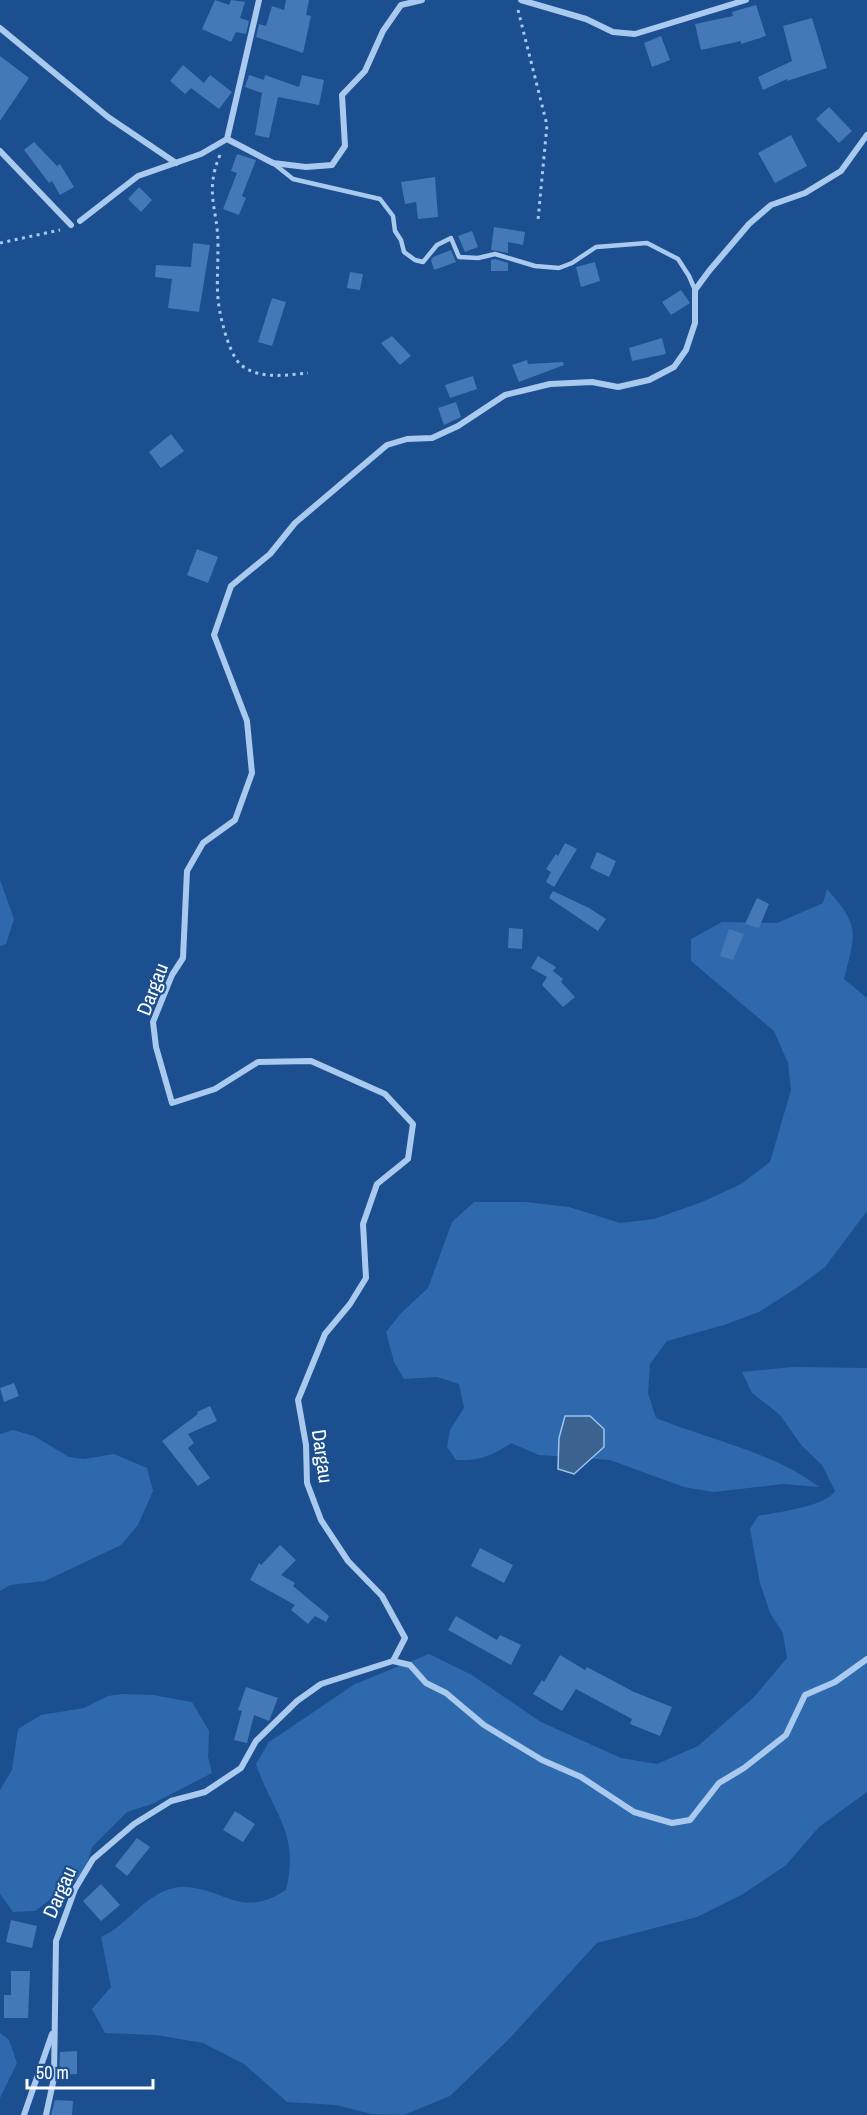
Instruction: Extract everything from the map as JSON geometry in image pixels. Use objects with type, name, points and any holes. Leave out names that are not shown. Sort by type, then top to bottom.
[{"type":"street","points":[[80,221],[138,176],[201,154],[227,139],[259,0]]},
{"type":"street","points":[[227,139],[273,163],[306,167],[332,165],[345,146],[342,95],[365,71],[383,31],[400,5],[423,0]]},
{"type":"street","points":[[521,0],[586,19],[613,32],[635,34],[746,0]]},
{"type":"street","points":[[0,28],[108,117],[176,163]]},
{"type":"street","points":[[695,290],[749,224],[771,205],[805,193],[841,171],[867,135]]},
{"type":"street","points":[[0,151],[71,225]]},
{"type":"street","name":"Dargau","points":[[46,2115],[54,2078],[56,1941],[75,1889],[93,1859],[134,1824],[171,1801],[205,1792],[242,1768],[256,1741],[297,1701],[321,1684],[393,1661],[405,1638],[382,1596],[348,1561],[321,1520],[308,1483],[306,1445],[298,1400],[325,1334],[350,1304],[366,1278],[363,1224],[377,1184],[408,1159],[413,1124],[385,1094],[311,1060],[258,1062],[215,1089],[172,1103],[156,1047],[153,1022],[172,975],[183,958],[187,871],[203,843],[235,820],[252,773],[247,721],[214,635],[231,586],[270,555],[295,523],[387,445],[407,439],[432,438],[458,426],[505,395],[550,384],[592,382],[618,387],[649,380],[674,366],[686,350],[695,323],[695,290]]},
{"type":"street","points":[[393,1661],[411,1665],[426,1683],[446,1693],[484,1725],[542,1760],[581,1778],[634,1812],[672,1823],[690,1820],[718,1783],[744,1768],[786,1735],[805,1695],[835,1682],[867,1659]]},
{"type":"street","points":[[24,2115],[55,2027]]},
{"type":"lane","points":[[273,163],[293,178],[380,199],[393,216],[395,231],[401,240],[404,252],[415,261],[423,262],[437,245],[451,238],[459,257],[477,258],[495,254],[548,268],[572,263],[596,247],[647,243],[678,259],[690,276],[695,290]]},
{"type":"path","points":[[515,0],[547,125],[538,220]]},
{"type":"path","points":[[227,139],[214,171],[211,198],[218,244],[216,284],[218,308],[230,346],[241,364],[271,377],[308,373]]},
{"type":"path","points":[[0,243],[57,231],[71,225]]},
{"type":"shaded area","points":[[0,880],[14,919],[6,944],[0,946]]},
{"type":"shaded area","points":[[827,889],[845,912],[852,930],[853,940],[844,979],[867,998],[867,1211],[825,1267],[798,1287],[759,1312],[724,1325],[667,1341],[650,1364],[648,1393],[656,1418],[761,1456],[801,1475],[819,1487],[783,1484],[713,1492],[684,1487],[610,1460],[539,1455],[511,1443],[485,1457],[456,1460],[447,1447],[450,1430],[464,1408],[459,1384],[437,1377],[404,1379],[394,1362],[386,1332],[401,1313],[428,1288],[452,1222],[474,1202],[526,1202],[569,1207],[620,1223],[654,1219],[702,1202],[741,1184],[770,1162],[791,1090],[788,1063],[774,1031],[691,961],[691,939],[722,922],[777,923],[823,903]]},
{"type":"shaded area","points":[[793,1367],[867,1368],[867,1792],[819,1827],[786,1865],[743,1894],[697,1917],[597,1943],[507,2041],[450,2096],[404,2115],[371,2114],[336,2105],[287,2102],[244,2064],[203,2043],[156,2035],[105,2033],[92,2009],[111,1987],[101,1937],[112,1931],[159,1893],[170,1889],[197,1888],[244,1902],[257,1902],[286,1890],[290,1853],[287,1838],[256,1764],[269,1742],[355,1684],[429,1654],[472,1675],[541,1722],[621,1758],[657,1764],[698,1746],[754,1697],[787,1658],[783,1633],[770,1613],[760,1583],[750,1529],[758,1516],[811,1505],[830,1497],[835,1491],[822,1465],[802,1446],[780,1415],[752,1393],[742,1372]]},
{"type":"shaded area","points":[[565,1416],[590,1416],[604,1429],[604,1447],[574,1474],[558,1469],[559,1438]]},
{"type":"shaded area","points":[[13,1430],[34,1436],[69,1457],[84,1459],[114,1454],[147,1468],[153,1491],[138,1525],[121,1545],[45,1581],[10,1585],[0,1591],[0,1434]]},
{"type":"shaded area","points":[[153,1695],[192,1702],[209,1731],[208,1757],[212,1773],[152,1804],[127,1812],[92,1847],[84,1874],[35,1911],[13,1912],[0,1894],[0,1790],[12,1770],[18,1729],[41,1715],[84,1708],[108,1696]]},
{"type":"shaded area","points":[[0,2033],[9,2040],[17,2063],[0,2098]]},
{"type":"building","points":[[215,0],[229,5],[231,0],[245,2],[240,18],[249,21],[246,34],[236,32],[231,42],[202,29]]},
{"type":"building","points":[[286,0],[309,0],[306,15],[311,16],[303,53],[256,37],[259,24],[266,26],[272,6],[284,10]]},
{"type":"building","points":[[756,5],[766,36],[741,44],[741,41],[701,50],[695,24],[733,16],[732,12]]},
{"type":"building","points":[[812,18],[827,68],[787,81],[787,79],[763,90],[758,77],[792,61],[783,26]]},
{"type":"building","points":[[661,36],[670,60],[652,67],[644,43]]},
{"type":"building","points":[[0,56],[29,78],[0,121]]},
{"type":"building","points":[[183,65],[204,83],[210,75],[232,92],[219,109],[191,88],[185,94],[170,81]]},
{"type":"building","points":[[249,75],[264,80],[265,75],[299,87],[302,75],[324,80],[319,105],[278,97],[269,138],[255,135],[262,93],[245,87]]},
{"type":"building","points":[[829,107],[852,131],[839,143],[816,119]]},
{"type":"building","points":[[791,135],[807,166],[775,183],[758,153]]},
{"type":"building","points":[[34,142],[57,166],[60,164],[74,187],[60,195],[52,181],[49,183],[24,150]]},
{"type":"building","points":[[237,154],[256,160],[242,196],[246,198],[239,215],[223,209],[237,173],[231,171]]},
{"type":"building","points":[[435,177],[438,217],[418,219],[416,202],[405,204],[401,182]]},
{"type":"building","points":[[139,187],[152,200],[141,212],[128,199]]},
{"type":"building","points":[[494,227],[525,232],[523,245],[508,242],[508,253],[491,250]]},
{"type":"building","points":[[472,231],[478,247],[465,252],[458,236]]},
{"type":"building","points":[[193,243],[210,245],[199,312],[168,308],[172,279],[155,277],[156,265],[191,267]]},
{"type":"building","points":[[451,250],[456,262],[434,270],[431,260],[433,257]]},
{"type":"building","points":[[491,260],[508,263],[508,271],[491,271]]},
{"type":"building","points":[[595,262],[600,281],[581,287],[576,267]]},
{"type":"building","points":[[350,272],[363,274],[360,290],[347,288]]},
{"type":"building","points":[[681,290],[690,303],[671,315],[662,302]]},
{"type":"building","points":[[272,298],[286,302],[272,346],[258,342]]},
{"type":"building","points":[[392,336],[411,356],[400,365],[381,343]]},
{"type":"building","points":[[662,338],[666,354],[632,361],[629,348]]},
{"type":"building","points":[[527,360],[528,364],[563,362],[564,365],[519,382],[512,365]]},
{"type":"building","points":[[473,376],[477,389],[450,398],[445,385]]},
{"type":"building","points":[[456,402],[461,417],[444,425],[438,408]]},
{"type":"building","points":[[171,434],[184,451],[161,468],[149,452]]},
{"type":"building","points":[[197,549],[218,557],[208,583],[187,575]]},
{"type":"building","points":[[565,843],[577,849],[554,887],[546,882],[551,872],[546,869],[556,854],[558,856]]},
{"type":"building","points":[[597,852],[616,861],[609,877],[590,868]]},
{"type":"building","points":[[553,891],[606,919],[598,931],[549,898]]},
{"type":"building","points":[[757,898],[769,904],[759,928],[745,924]]},
{"type":"building","points":[[509,928],[523,929],[522,949],[508,948]]},
{"type":"building","points":[[729,929],[744,934],[733,960],[720,956]]},
{"type":"building","points":[[538,956],[556,967],[553,971],[563,979],[561,982],[575,997],[563,1007],[542,985],[547,977],[531,968]]},
{"type":"building","points":[[14,1383],[19,1396],[4,1402],[0,1388]]},
{"type":"building","points":[[210,1406],[217,1421],[188,1434],[194,1443],[188,1448],[210,1478],[198,1486],[162,1441],[198,1414],[197,1412]]},
{"type":"building","points":[[280,1545],[296,1560],[281,1575],[295,1583],[293,1586],[329,1616],[326,1622],[315,1616],[308,1624],[291,1610],[295,1605],[250,1580],[259,1563],[261,1565]]},
{"type":"building","points":[[480,1548],[513,1565],[504,1583],[471,1566]]},
{"type":"building","points":[[456,1616],[497,1640],[500,1635],[521,1645],[511,1665],[448,1630]]},
{"type":"building","points":[[560,1655],[585,1670],[587,1667],[634,1692],[672,1707],[660,1736],[630,1724],[632,1719],[576,1689],[562,1711],[533,1694],[542,1680],[544,1682]]},
{"type":"building","points":[[246,1687],[278,1698],[269,1721],[254,1715],[247,1743],[234,1740],[242,1711],[238,1710]]},
{"type":"building","points":[[235,1811],[255,1824],[243,1842],[223,1830]]},
{"type":"building","points":[[137,1838],[150,1847],[127,1876],[115,1866]]},
{"type":"building","points":[[101,1884],[120,1905],[101,1921],[83,1901]]},
{"type":"building","points":[[11,1920],[37,1926],[32,1948],[6,1942]]},
{"type":"building","points":[[11,1971],[30,1971],[28,2018],[4,2018],[4,1995],[11,1995]]},
{"type":"building","points":[[77,2051],[77,2074],[59,2075],[60,2052]]},
{"type":"building","points":[[55,2100],[73,2101],[72,2115],[51,2115]]}]
